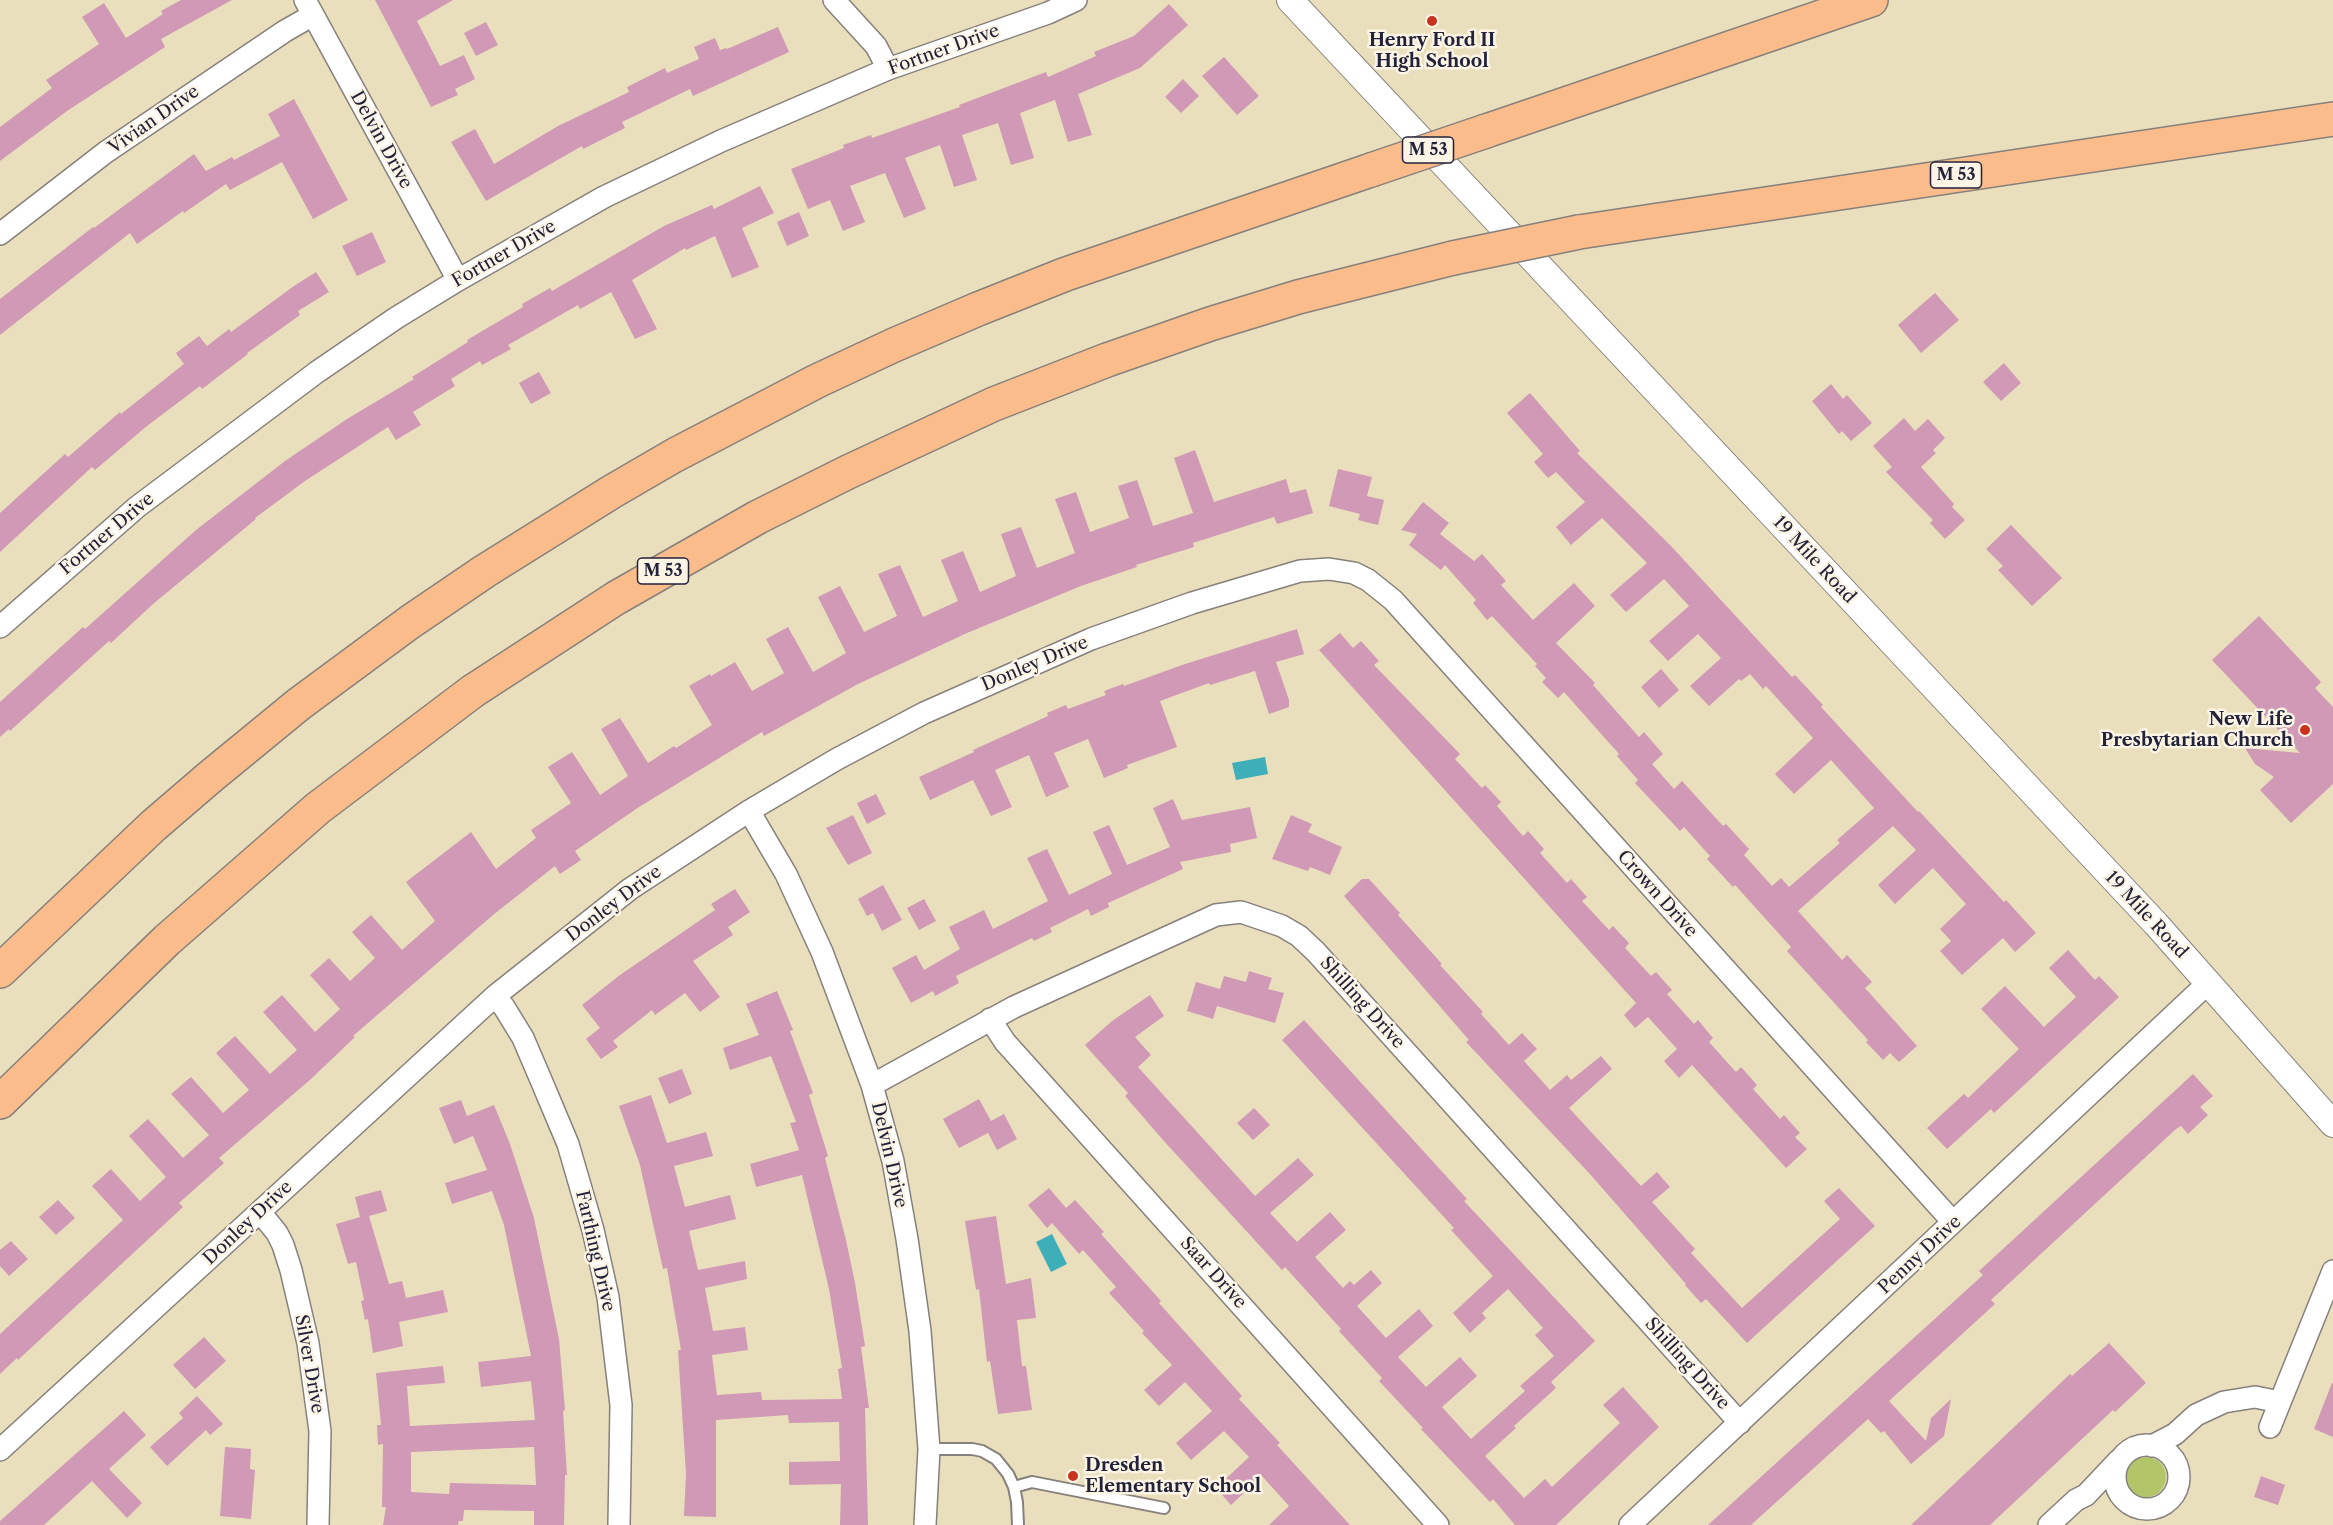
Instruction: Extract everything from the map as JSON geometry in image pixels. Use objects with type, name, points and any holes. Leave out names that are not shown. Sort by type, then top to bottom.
[{"type":"highway","name":"M 53","points":[[0,971],[153,826],[299,704],[420,615],[495,564],[613,490],[685,450],[818,381],[968,314],[1066,274],[1871,0]]},
{"type":"highway","name":"M 53","points":[[0,1102],[167,940],[318,808],[473,691],[645,581],[768,512],[994,404],[1107,360],[1210,324],[1298,297],[1453,258],[1579,232],[2333,119]]},
{"type":"street","points":[[834,0],[876,46],[888,69]]},
{"type":"street","name":"Fortner Drive","points":[[0,627],[137,507],[317,372],[396,318],[458,280],[604,197],[721,141],[888,69],[1048,13],[1076,0]]},
{"type":"street","name":"19 Mile Road","points":[[1290,0],[2156,924],[2333,1124]]},
{"type":"street","name":"Vivian Drive","points":[[0,234],[106,152],[285,31],[309,8]]},
{"type":"street","name":"Delvin Drive","points":[[309,8],[458,280]]},
{"type":"street","name":"Donley Drive","points":[[0,1450],[495,996],[630,889],[749,811],[837,759],[924,713],[1091,639],[1192,603],[1300,571],[1329,569],[1354,573]]},
{"type":"street","name":"Crown Drive","points":[[1354,573],[1381,589],[1393,600],[1953,1222]]},
{"type":"street","name":"Delvin Drive","points":[[749,811],[786,874],[822,952],[872,1084],[893,1161],[920,1331],[929,1449],[925,1525]]},
{"type":"street","name":"Shilling Drive","points":[[872,1084],[990,1020],[1177,931],[1216,915],[1241,912],[1282,926],[1299,936],[1316,952],[1740,1423]]},
{"type":"street","name":"Penny Drive","points":[[1630,1525],[2208,983]]},
{"type":"street","name":"Farthing Drive","points":[[495,996],[523,1038],[563,1134],[595,1241],[608,1298],[621,1405],[619,1525]]},
{"type":"street","name":"Saar Drive","points":[[990,1020],[1005,1042],[1438,1525]]},
{"type":"street","name":"Silver Drive","points":[[260,1212],[277,1233],[283,1245],[308,1343],[320,1431],[318,1525]]},
{"type":"street","points":[[2270,1427],[2333,1271]]},
{"type":"street","points":[[2152,1446],[2175,1434],[2196,1415],[2224,1402],[2255,1397],[2280,1402]]},
{"type":"street","points":[[2086,1495],[2108,1495],[2136,1508],[2147,1510],[2166,1503],[2174,1495],[2178,1485],[2179,1475],[2174,1451],[2175,1434]]},
{"type":"street","points":[[2049,1525],[2076,1500],[2086,1495],[2131,1449],[2152,1446],[2170,1455],[2176,1464]]},
{"type":"street","points":[[2123,1456],[2117,1464],[2114,1475],[2115,1485],[2127,1503]]},
{"type":"lane","points":[[929,1449],[961,1448],[982,1451],[996,1460],[1008,1474],[1014,1487],[1018,1525]]},
{"type":"lane","points":[[1014,1487],[1032,1482],[1164,1508]]},
{"type":"green space","points":[[2146,1457],[2154,1458],[2160,1463],[2165,1469],[2165,1485],[2160,1491],[2154,1496],[2146,1497],[2138,1496],[2132,1491],[2127,1485],[2126,1477],[2127,1469],[2132,1463],[2138,1458]]},
{"type":"water","points":[[1265,757],[1268,774],[1236,780],[1232,763]]},
{"type":"water","points":[[1052,1234],[1067,1264],[1051,1272],[1036,1242]]},
{"type":"building","points":[[181,0],[232,0],[161,39],[165,47],[67,111],[0,161],[0,127],[52,88],[46,80],[99,44],[82,17],[104,3],[126,38],[163,14],[161,11]]},
{"type":"building","points":[[375,0],[453,0],[417,21],[440,66],[464,55],[475,79],[455,89],[458,95],[431,107]]},
{"type":"building","points":[[1169,4],[1188,25],[1140,68],[1078,94],[1092,135],[1068,142],[1055,100],[1020,113],[1034,158],[1011,165],[998,123],[962,135],[977,180],[954,187],[940,145],[905,158],[926,209],[904,218],[885,173],[850,186],[865,222],[843,231],[830,200],[808,209],[791,169],[844,148],[843,145],[871,135],[872,138],[960,107],[959,105],[1046,72],[1048,77],[1096,56],[1094,52],[1134,36]]},
{"type":"building","points":[[486,22],[498,45],[476,56],[464,33]]},
{"type":"building","points":[[778,27],[789,52],[693,96],[690,89],[622,122],[625,128],[583,149],[582,146],[486,201],[451,142],[475,129],[494,164],[558,126],[629,92],[627,87],[665,68],[667,73],[699,59],[694,47],[715,38],[720,50],[727,49]]},
{"type":"building","points":[[1224,57],[1259,96],[1237,115],[1202,76]]},
{"type":"building","points":[[1183,79],[1199,96],[1181,113],[1165,97]]},
{"type":"building","points":[[294,99],[348,200],[313,219],[282,162],[230,190],[226,184],[137,244],[130,233],[0,335],[0,299],[93,227],[194,154],[206,171],[232,157],[234,160],[280,136],[268,114]]},
{"type":"building","points":[[760,186],[774,213],[742,228],[759,267],[732,278],[715,236],[686,250],[685,248],[632,280],[657,329],[635,339],[611,292],[580,309],[578,305],[508,345],[511,349],[482,365],[480,361],[451,379],[455,386],[413,412],[421,425],[396,440],[388,427],[305,481],[255,518],[153,604],[111,643],[109,641],[10,731],[9,729],[0,737],[0,702],[196,530],[285,461],[347,419],[414,379],[412,377],[468,342],[467,340],[523,307],[522,304],[550,288],[552,291],[664,226],[712,205],[714,209]]},
{"type":"building","points":[[799,212],[809,236],[787,246],[777,222]]},
{"type":"building","points":[[372,232],[386,262],[357,276],[342,246]]},
{"type":"building","points":[[316,272],[329,292],[298,311],[300,315],[202,389],[200,386],[147,426],[95,470],[92,467],[0,552],[0,513],[65,454],[68,457],[120,412],[121,414],[184,364],[176,353],[199,336],[207,346],[229,329],[231,332]]},
{"type":"building","points":[[1935,293],[1959,320],[1921,353],[1898,325]]},
{"type":"building","points":[[2004,363],[2021,383],[2001,401],[1983,382]]},
{"type":"building","points":[[539,372],[551,393],[531,404],[519,383]]},
{"type":"building","points":[[1831,384],[1843,399],[1847,395],[1872,423],[1851,441],[1842,431],[1839,434],[1812,401]]},
{"type":"building","points":[[1530,393],[1580,451],[1577,453],[1671,546],[1792,677],[1795,675],[1823,705],[1821,707],[1918,812],[2036,933],[2015,952],[2003,938],[1962,975],[1940,951],[1951,941],[1940,929],[1966,904],[1933,868],[1895,904],[1878,885],[1916,850],[1893,826],[1798,911],[1842,960],[1847,955],[1872,982],[1865,988],[1917,1046],[1899,1062],[1890,1053],[1883,1060],[1866,1042],[1868,1040],[1787,951],[1791,947],[1735,885],[1733,887],[1707,859],[1710,856],[1684,827],[1680,831],[1635,783],[1638,780],[1617,756],[1619,754],[1564,692],[1558,698],[1542,682],[1546,678],[1535,666],[1537,664],[1492,616],[1487,620],[1473,603],[1476,600],[1445,565],[1441,570],[1409,545],[1417,534],[1401,530],[1423,502],[1449,523],[1440,534],[1474,561],[1482,554],[1506,581],[1501,585],[1533,620],[1574,583],[1595,606],[1556,643],[1595,683],[1593,685],[1639,737],[1644,732],[1663,754],[1652,764],[1674,789],[1682,781],[1723,826],[1726,824],[1749,849],[1744,855],[1772,886],[1781,878],[1789,887],[1840,843],[1837,840],[1874,808],[1831,760],[1794,794],[1775,774],[1813,738],[1766,686],[1763,689],[1750,674],[1741,681],[1739,679],[1709,706],[1690,686],[1721,658],[1698,634],[1668,661],[1649,641],[1689,606],[1664,579],[1626,612],[1610,595],[1647,563],[1602,518],[1571,545],[1556,527],[1585,502],[1556,472],[1548,478],[1534,462],[1543,454],[1507,413]]},
{"type":"building","points":[[1904,418],[1915,431],[1928,419],[1945,438],[1933,450],[1936,453],[1921,467],[1965,520],[1945,539],[1930,523],[1933,520],[1886,472],[1892,467],[1873,446]]},
{"type":"building","points":[[1195,450],[1214,502],[1286,479],[1290,493],[1306,489],[1313,513],[1277,524],[1274,517],[1193,543],[1194,547],[1136,565],[1137,567],[1081,586],[967,633],[858,684],[764,736],[762,732],[639,807],[575,851],[581,860],[560,874],[555,866],[493,915],[353,1036],[355,1037],[311,1079],[219,1158],[224,1163],[179,1203],[183,1207],[0,1374],[0,1334],[123,1220],[92,1186],[111,1169],[140,1201],[166,1177],[129,1136],[148,1119],[183,1158],[209,1135],[171,1094],[191,1077],[223,1113],[249,1090],[216,1053],[235,1036],[270,1074],[297,1050],[263,1012],[282,995],[315,1032],[340,1009],[310,975],[329,958],[350,981],[375,958],[352,932],[371,915],[402,950],[435,921],[406,882],[471,832],[496,869],[536,838],[531,830],[571,803],[548,767],[572,752],[600,795],[628,776],[601,729],[620,718],[648,763],[674,746],[676,748],[712,725],[689,686],[735,662],[752,691],[784,673],[766,639],[788,627],[813,672],[846,653],[818,597],[840,586],[864,632],[897,616],[878,574],[900,565],[923,617],[958,601],[941,560],[963,551],[980,592],[1016,576],[1001,534],[1021,527],[1037,568],[1075,553],[1055,499],[1076,492],[1090,532],[1129,518],[1118,486],[1137,480],[1153,526],[1193,513],[1174,458]]},
{"type":"building","points":[[1338,469],[1372,477],[1367,496],[1384,500],[1378,525],[1358,520],[1360,514],[1329,506]]},
{"type":"building","points":[[2011,525],[2062,578],[2032,606],[1998,570],[2003,566],[1986,549]]},
{"type":"building","name":"New Life Presbytarian Church","points":[[2259,616],[2321,682],[2315,688],[2333,707],[2333,784],[2291,823],[2260,790],[2274,777],[2255,764],[2245,748],[2300,753],[2212,660]]},
{"type":"building","points":[[1297,629],[1304,654],[1276,662],[1289,700],[1289,707],[1269,714],[1255,671],[1210,685],[1209,683],[1160,701],[1177,747],[1127,765],[1128,768],[1104,778],[1088,739],[1054,753],[1069,787],[1046,797],[1029,755],[995,770],[1012,807],[991,816],[973,780],[930,800],[919,777],[1048,716],[1047,713],[1066,705],[1068,709],[1106,695],[1104,691],[1123,684],[1124,686]]},
{"type":"building","points":[[1340,633],[1353,648],[1361,641],[1379,661],[1374,665],[1460,754],[1455,759],[1482,788],[1485,785],[1501,802],[1497,806],[1523,836],[1528,831],[1544,849],[1540,853],[1567,883],[1571,879],[1587,897],[1582,901],[1609,930],[1613,926],[1629,943],[1625,948],[1651,976],[1656,972],[1672,990],[1667,994],[1694,1024],[1698,1020],[1713,1038],[1709,1042],[1736,1072],[1741,1067],[1757,1085],[1753,1089],[1780,1119],[1784,1115],[1800,1133],[1795,1137],[1807,1149],[1786,1168],[1692,1065],[1679,1078],[1664,1061],[1677,1049],[1648,1017],[1635,1028],[1624,1015],[1636,1003],[1319,650]]},
{"type":"building","points":[[1661,669],[1679,690],[1659,708],[1641,687]]},
{"type":"building","points":[[876,794],[886,814],[867,824],[857,803]]},
{"type":"building","points":[[1173,799],[1182,820],[1250,807],[1257,838],[1230,844],[1231,852],[1180,862],[1183,869],[1108,903],[1109,907],[1091,916],[1088,909],[1050,928],[1052,932],[1034,941],[1032,938],[956,976],[959,983],[935,996],[933,991],[911,1003],[892,968],[916,955],[924,970],[960,949],[949,927],[984,910],[993,929],[1048,901],[1027,858],[1047,849],[1069,895],[1112,874],[1093,832],[1109,825],[1127,865],[1170,847],[1153,808]]},
{"type":"building","points":[[853,815],[872,853],[848,865],[826,828]]},
{"type":"building","points":[[1291,815],[1312,824],[1308,832],[1342,847],[1330,875],[1310,867],[1308,871],[1272,859]]},
{"type":"building","points":[[1362,879],[1369,879],[1400,913],[1398,915],[1509,1045],[1522,1033],[1537,1049],[1524,1061],[1550,1090],[1567,1075],[1571,1080],[1601,1056],[1612,1069],[1569,1108],[1641,1186],[1657,1172],[1670,1187],[1652,1202],[1695,1249],[1691,1253],[1742,1308],[1840,1219],[1824,1201],[1839,1188],[1875,1226],[1747,1343],[1706,1299],[1701,1303],[1589,1173],[1466,1042],[1469,1040],[1344,896]]},
{"type":"building","points":[[883,885],[902,920],[882,931],[873,913],[867,916],[858,899]]},
{"type":"building","points":[[735,889],[750,912],[728,927],[733,935],[693,961],[720,997],[700,1012],[685,993],[655,1015],[652,1010],[613,1041],[618,1047],[601,1059],[586,1039],[600,1028],[582,1005],[620,975],[715,910],[711,904]]},
{"type":"building","points":[[924,899],[936,921],[919,930],[907,908]]},
{"type":"building","points":[[2068,950],[2095,980],[2099,976],[2119,997],[1994,1113],[1991,1109],[1947,1149],[1927,1128],[1964,1094],[1968,1098],[2019,1049],[1981,1009],[2005,986],[2044,1027],[2076,997],[2049,968]]},
{"type":"building","points":[[1249,971],[1272,978],[1268,989],[1284,993],[1275,1023],[1217,1006],[1213,1019],[1187,1011],[1196,982],[1220,989],[1224,976],[1246,982]]},
{"type":"building","points":[[777,991],[793,1030],[790,1031],[813,1093],[809,1095],[828,1156],[825,1158],[855,1283],[865,1346],[861,1347],[869,1408],[865,1408],[868,1525],[840,1525],[841,1484],[789,1485],[789,1462],[840,1461],[839,1422],[789,1423],[788,1415],[716,1420],[716,1517],[684,1516],[686,1474],[678,1350],[681,1350],[667,1268],[663,1269],[640,1165],[619,1106],[651,1095],[667,1143],[706,1132],[713,1156],[674,1166],[685,1207],[730,1195],[736,1219],[689,1231],[698,1270],[745,1261],[747,1279],[705,1288],[713,1331],[745,1327],[748,1350],[712,1355],[717,1395],[761,1392],[762,1400],[842,1399],[838,1369],[842,1368],[829,1289],[802,1175],[756,1187],[750,1164],[799,1150],[790,1123],[796,1122],[771,1056],[730,1070],[723,1048],[759,1035],[746,1004]]},
{"type":"building","points":[[1150,995],[1164,1016],[1135,1037],[1151,1055],[1138,1067],[1255,1196],[1298,1158],[1314,1175],[1270,1213],[1297,1242],[1330,1212],[1346,1230],[1315,1257],[1343,1288],[1350,1281],[1354,1285],[1371,1270],[1382,1283],[1357,1306],[1386,1338],[1419,1309],[1433,1326],[1398,1357],[1426,1387],[1460,1357],[1477,1376],[1442,1407],[1471,1439],[1525,1391],[1520,1386],[1554,1356],[1535,1335],[1543,1328],[1508,1289],[1482,1313],[1486,1318],[1470,1333],[1453,1313],[1493,1276],[1451,1230],[1454,1228],[1282,1040],[1304,1020],[1467,1199],[1464,1201],[1595,1341],[1551,1382],[1556,1388],[1485,1456],[1524,1498],[1545,1479],[1552,1487],[1620,1423],[1603,1405],[1623,1387],[1659,1427],[1556,1525],[1515,1525],[1493,1499],[1490,1502],[1379,1381],[1382,1378],[1285,1267],[1282,1270],[1163,1140],[1125,1096],[1128,1093],[1085,1045],[1112,1021]]},
{"type":"building","points":[[682,1069],[692,1094],[669,1104],[658,1078]]},
{"type":"building","points":[[2193,1074],[2213,1096],[2200,1107],[2208,1115],[2188,1134],[2181,1126],[2176,1129],[1991,1300],[1995,1304],[1889,1401],[1926,1441],[1931,1418],[1951,1399],[1944,1436],[1911,1464],[1884,1431],[1881,1433],[1868,1419],[1751,1525],[1708,1525],[1983,1275],[1979,1271]]},
{"type":"building","points":[[979,1099],[991,1121],[1004,1114],[1017,1139],[997,1150],[988,1133],[959,1148],[943,1119]]},
{"type":"building","points":[[461,1100],[467,1116],[494,1105],[510,1144],[534,1218],[559,1339],[565,1410],[563,1411],[567,1475],[565,1475],[564,1525],[534,1525],[534,1511],[464,1510],[463,1521],[459,1521],[458,1525],[383,1525],[386,1507],[382,1507],[383,1444],[378,1445],[377,1425],[381,1425],[376,1373],[443,1366],[445,1383],[407,1386],[410,1426],[535,1420],[531,1381],[481,1387],[478,1362],[531,1356],[504,1225],[492,1191],[452,1204],[445,1183],[487,1170],[473,1136],[454,1144],[439,1108]],"holes":[[[534,1447],[536,1485],[450,1483],[449,1494],[411,1492],[411,1452]]]},
{"type":"building","points":[[1254,1108],[1270,1125],[1253,1140],[1237,1123]]},
{"type":"building","points":[[1049,1188],[1066,1208],[1075,1200],[1104,1232],[1101,1234],[1161,1301],[1159,1303],[1242,1396],[1239,1399],[1280,1443],[1277,1445],[1350,1525],[1269,1525],[1289,1506],[1262,1476],[1231,1505],[1216,1488],[1249,1457],[1224,1431],[1191,1460],[1176,1443],[1212,1411],[1185,1382],[1159,1406],[1144,1390],[1172,1365],[1109,1293],[1116,1287],[1083,1250],[1079,1254],[1052,1223],[1047,1228],[1028,1205]]},
{"type":"building","points":[[381,1190],[387,1211],[369,1216],[389,1284],[402,1281],[406,1298],[443,1290],[448,1312],[399,1322],[403,1346],[373,1353],[368,1319],[365,1320],[361,1301],[364,1300],[356,1262],[348,1264],[336,1224],[360,1217],[355,1197]]},
{"type":"building","points":[[58,1200],[75,1218],[56,1235],[39,1217]]},
{"type":"building","points":[[996,1216],[1006,1284],[1031,1278],[1036,1318],[1017,1320],[1022,1366],[1026,1366],[1032,1410],[998,1414],[990,1361],[987,1362],[979,1289],[976,1290],[965,1221]]},
{"type":"building","points":[[11,1241],[28,1259],[9,1276],[0,1266],[0,1250]]},
{"type":"building","points":[[204,1337],[226,1361],[195,1389],[173,1365]]},
{"type":"building","points":[[2109,1343],[2146,1383],[2115,1412],[2113,1410],[1990,1525],[1911,1525],[2070,1374],[2072,1376]]},
{"type":"building","points":[[2333,1383],[2333,1437],[2314,1429]]},
{"type":"building","points":[[197,1396],[223,1424],[210,1435],[206,1430],[167,1466],[150,1447],[183,1418],[179,1413]]},
{"type":"building","points":[[124,1411],[146,1435],[109,1469],[142,1503],[127,1518],[92,1481],[44,1525],[0,1525],[0,1521]]},
{"type":"building","points":[[225,1447],[251,1449],[250,1469],[255,1470],[251,1519],[220,1516]]},
{"type":"building","points":[[2261,1476],[2285,1485],[2278,1505],[2254,1497]]},
{"type":"place","name":"Henry Ford II High School","points":[[1432,21]]},
{"type":"place","name":"New Life Presbytarian Church","points":[[2305,730]]},
{"type":"place","name":"Dresden Elementary School","points":[[1073,1476]]}]
